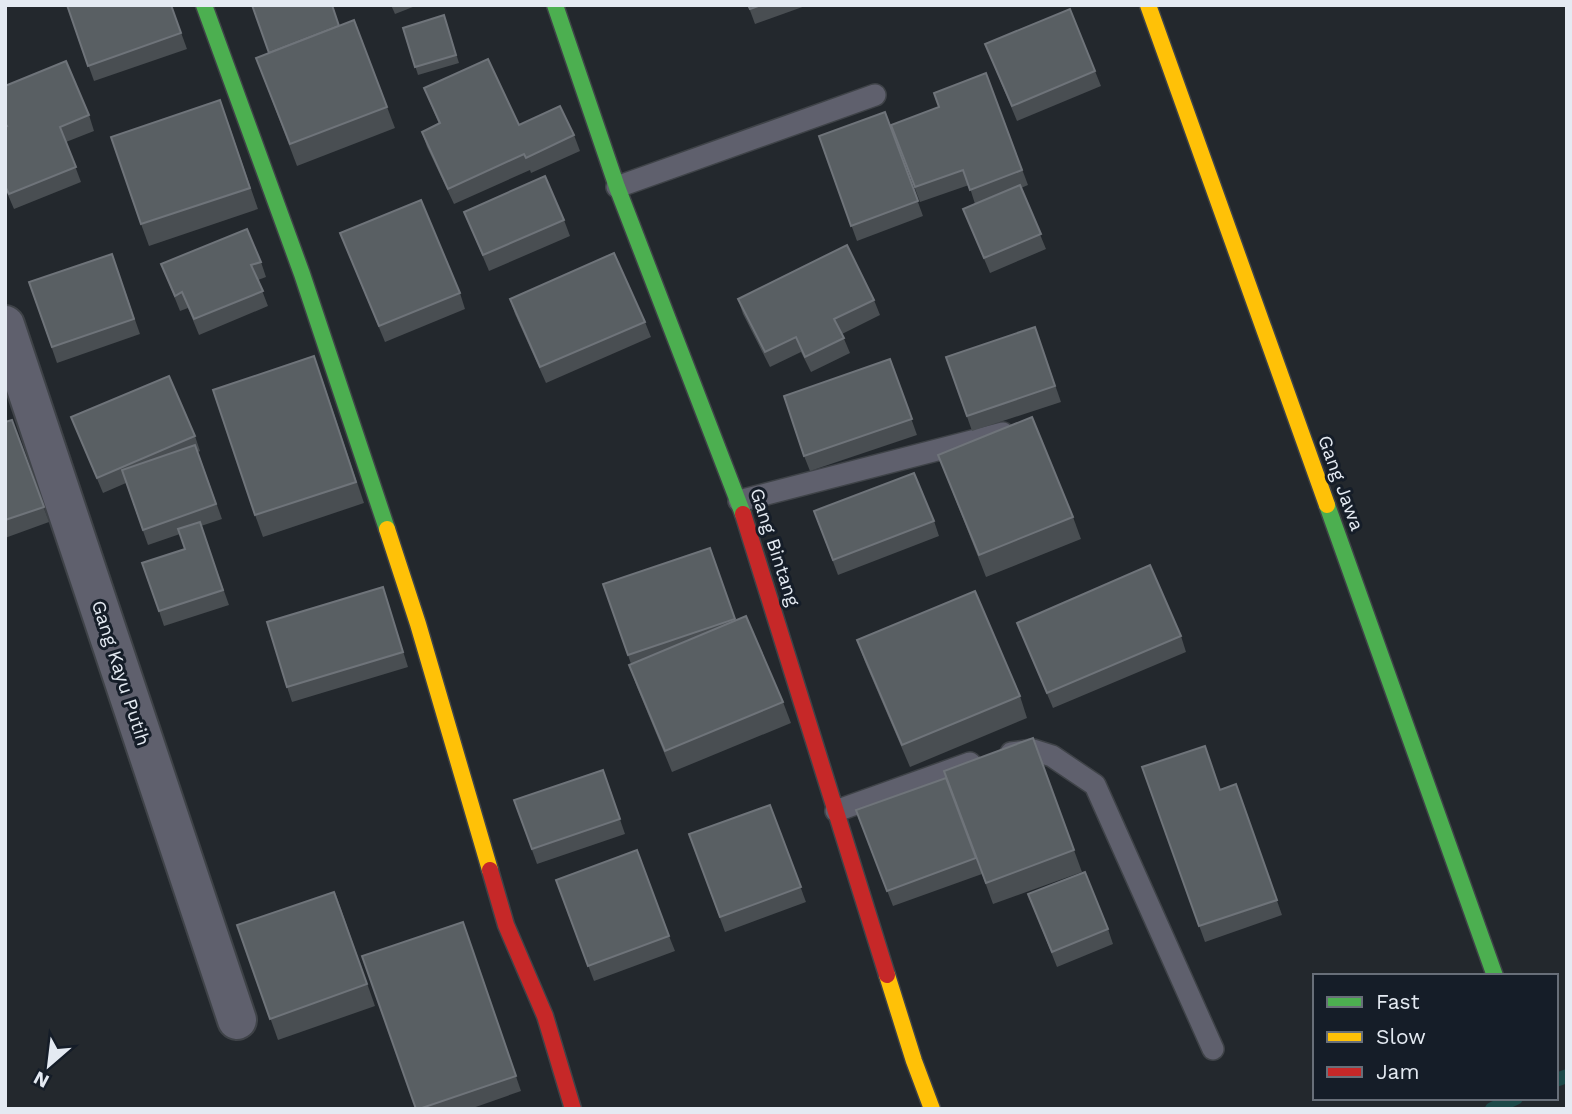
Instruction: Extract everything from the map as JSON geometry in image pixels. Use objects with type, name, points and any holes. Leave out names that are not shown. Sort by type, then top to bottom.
[{"type":"street","points":[[204,5],[302,274],[418,624],[506,925],[545,1016],[572,1109]]},
{"type":"street","name":"Gang Bintang","points":[[555,5],[617,187],[739,502],[914,1061],[932,1109]]},
{"type":"street","name":"Gang Jawa","points":[[1148,5],[1493,974]]},
{"type":"street","name":"Gang Kayu Putih","points":[[5,325],[237,1020]]},
{"type":"lane","points":[[617,187],[875,95]]},
{"type":"lane","points":[[739,502],[1018,429]]},
{"type":"lane","points":[[836,811],[989,756],[1033,750],[1052,756],[1095,785],[1213,1049]]},
{"type":"building","points":[[67,5],[171,5],[181,33],[88,66]]},
{"type":"building","points":[[252,5],[332,5],[339,26],[269,53]]},
{"type":"building","points":[[1070,9],[1095,71],[1012,106],[985,44]]},
{"type":"building","points":[[444,15],[456,55],[415,67],[403,28]]},
{"type":"building","points":[[354,20],[387,107],[290,144],[256,58]]},
{"type":"building","points":[[488,59],[519,125],[560,106],[574,135],[526,158],[524,154],[448,189],[422,132],[440,123],[424,88]]},
{"type":"building","points":[[66,61],[89,115],[60,127],[76,167],[9,194],[5,186],[5,86]]},
{"type":"building","points":[[986,73],[1022,170],[970,190],[963,170],[915,187],[891,125],[939,107],[934,93]]},
{"type":"building","points":[[220,100],[250,188],[141,224],[111,137]]},
{"type":"building","points":[[885,112],[918,201],[851,226],[819,136]]},
{"type":"building","points":[[545,176],[564,220],[483,255],[464,212]]},
{"type":"building","points":[[1020,185],[1041,234],[984,258],[963,209]]},
{"type":"building","points":[[421,200],[460,293],[379,326],[340,233]]},
{"type":"building","points":[[247,229],[261,262],[251,265],[263,291],[194,319],[182,292],[175,296],[161,264]]},
{"type":"building","points":[[847,245],[874,300],[834,319],[844,338],[805,357],[796,337],[765,352],[738,299]]},
{"type":"building","points":[[614,253],[645,322],[540,367],[510,299]]},
{"type":"building","points":[[112,254],[134,319],[52,347],[29,282]]},
{"type":"building","points":[[1035,327],[1055,386],[967,416],[946,357]]},
{"type":"building","points":[[314,356],[356,482],[255,515],[213,390]]},
{"type":"building","points":[[890,359],[912,419],[804,456],[784,396]]},
{"type":"building","points":[[169,376],[195,436],[97,478],[71,417]]},
{"type":"building","points":[[1032,417],[1073,517],[979,555],[938,455]]},
{"type":"building","points":[[12,420],[44,507],[5,520],[5,422]]},
{"type":"building","points":[[195,445],[216,504],[143,530],[122,470]]},
{"type":"building","points":[[914,473],[934,521],[833,560],[814,511]]},
{"type":"building","points":[[200,522],[223,590],[159,611],[142,563],[185,549],[178,529]]},
{"type":"building","points":[[710,548],[735,619],[628,655],[603,584]]},
{"type":"building","points":[[1150,565],[1181,636],[1047,693],[1017,623]]},
{"type":"building","points":[[383,587],[403,652],[287,687],[267,622]]},
{"type":"building","points":[[975,591],[1020,696],[902,745],[857,640]]},
{"type":"building","points":[[746,616],[783,702],[665,751],[629,665]]},
{"type":"building","points":[[1033,738],[1074,850],[986,883],[944,771]]},
{"type":"building","points":[[1205,746],[1220,790],[1236,784],[1277,900],[1199,926],[1142,767]]},
{"type":"building","points":[[603,770],[620,819],[532,849],[514,800]]},
{"type":"building","points":[[946,778],[976,858],[887,891],[856,810]]},
{"type":"building","points":[[770,805],[801,887],[720,917],[689,834]]},
{"type":"building","points":[[637,850],[669,936],[588,966],[556,880]]},
{"type":"building","points":[[1085,872],[1108,929],[1052,952],[1028,894]]},
{"type":"building","points":[[334,892],[367,984],[270,1019],[237,925]]},
{"type":"building","points":[[463,922],[516,1076],[416,1109],[362,956]]},
{"type":"waterway","points":[[1558,1079],[1567,1076]]},
{"type":"waterway","points":[[1492,1109],[1512,1100]]},
{"type":"traffic: fast","points":[[204,5],[302,274],[387,529]]},
{"type":"traffic: fast","points":[[555,5],[617,187],[743,514]]},
{"type":"traffic: fast","points":[[1327,505],[1494,974]]},
{"type":"traffic: slow","points":[[1148,5],[1327,505]]},
{"type":"traffic: slow","points":[[387,529],[418,624],[490,870]]},
{"type":"traffic: slow","points":[[887,975],[932,1109]]},
{"type":"traffic: jam","points":[[743,514],[887,975]]},
{"type":"traffic: jam","points":[[490,870],[506,925],[545,1016],[573,1109]]}]
